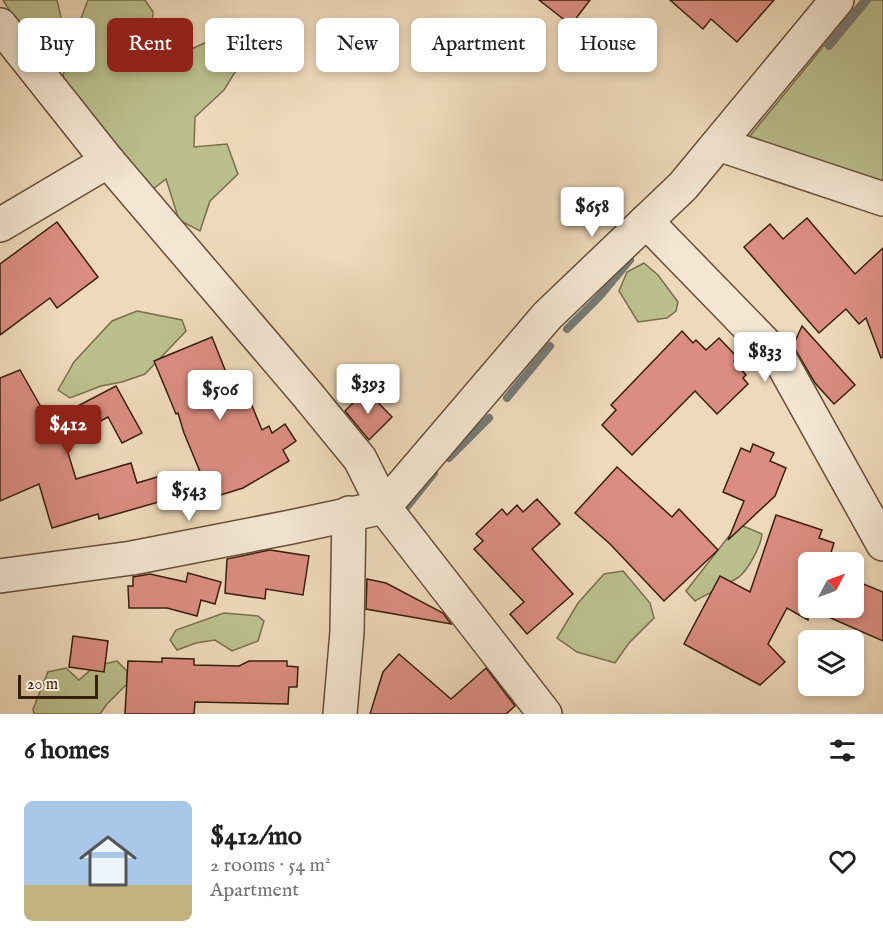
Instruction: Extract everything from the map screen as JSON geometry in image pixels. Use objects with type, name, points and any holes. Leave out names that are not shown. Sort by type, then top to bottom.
[{"type":"street","points":[[0,576],[132,558],[384,507],[547,316],[683,186],[837,0]]},
{"type":"street","points":[[0,25],[108,161],[360,459],[384,507],[545,714]]},
{"type":"street","points":[[717,144],[883,200]]},
{"type":"street","points":[[0,225],[108,161]]},
{"type":"street","points":[[646,221],[780,358],[883,544]]},
{"type":"street","points":[[340,714],[347,633],[349,513]]},
{"type":"green space","points":[[3,0],[57,0],[61,18],[18,18],[18,24]]},
{"type":"green space","points":[[88,0],[145,0],[153,12],[153,18],[107,18],[107,72],[193,72],[193,48],[205,43],[205,72],[235,72],[224,90],[195,117],[194,147],[227,144],[238,174],[210,201],[200,231],[179,220],[166,179],[148,193],[61,84],[64,72],[95,72],[95,18],[81,18]]},
{"type":"green space","points":[[861,0],[883,0],[883,187],[745,142]]},
{"type":"green space","points":[[644,263],[658,275],[678,302],[676,311],[667,318],[638,322],[619,291],[627,272]]},
{"type":"green space","points":[[137,311],[182,320],[186,331],[145,374],[101,386],[70,398],[58,390],[74,362],[112,321]]},
{"type":"green space","points":[[743,526],[762,534],[757,551],[743,574],[695,601],[686,591],[729,536]]},
{"type":"green space","points":[[623,571],[650,603],[654,618],[629,643],[615,663],[577,652],[557,638],[578,603],[604,574]]},
{"type":"green space","points":[[224,613],[258,616],[264,621],[258,641],[232,651],[215,640],[196,643],[177,650],[170,640],[176,630]]},
{"type":"green space","points":[[117,661],[127,671],[127,684],[100,714],[34,714],[33,709],[48,672],[66,668],[79,680],[95,666]]},
{"type":"building","points":[[539,0],[590,0],[576,18],[562,18]]},
{"type":"building","points":[[670,0],[774,0],[737,42],[711,19],[703,29]]},
{"type":"building","points":[[807,218],[855,274],[883,248],[883,357],[881,358],[866,318],[859,324],[846,309],[819,333],[744,247],[770,224],[783,239]]},
{"type":"building","points":[[57,222],[98,277],[57,308],[50,298],[0,335],[0,264]]},
{"type":"building","points":[[802,326],[855,385],[834,404],[815,383],[793,346]]},
{"type":"building","points":[[682,331],[693,343],[696,340],[706,350],[719,338],[738,358],[734,361],[746,375],[743,378],[748,384],[717,414],[695,391],[632,455],[602,425],[616,410],[611,405]]},
{"type":"building","points":[[212,337],[239,405],[250,401],[262,430],[269,426],[272,433],[285,424],[296,441],[283,450],[289,461],[243,488],[211,498],[178,413],[176,414],[154,361]]},
{"type":"building","points":[[20,370],[49,421],[116,386],[142,433],[122,443],[108,417],[64,440],[76,479],[131,463],[137,483],[164,475],[176,497],[99,519],[98,514],[52,528],[39,484],[0,501],[0,378]]},
{"type":"building","points":[[366,390],[392,417],[369,440],[345,411]]},
{"type":"building","points":[[753,444],[774,453],[770,461],[786,468],[775,496],[728,540],[744,501],[723,492],[741,448],[750,452]]},
{"type":"building","points":[[617,467],[672,517],[679,509],[718,550],[664,601],[610,544],[575,513]]},
{"type":"building","points":[[537,499],[560,524],[532,549],[573,594],[527,634],[510,614],[524,602],[474,549],[483,541],[476,534],[502,509],[507,515],[517,505],[523,512]]},
{"type":"building","points":[[776,515],[822,530],[819,538],[834,543],[831,552],[798,552],[798,614],[787,608],[768,644],[785,662],[760,685],[684,644],[720,576],[750,592]]},
{"type":"building","points":[[270,550],[309,556],[303,595],[266,589],[265,599],[225,593],[227,559]]},
{"type":"building","points":[[188,573],[221,582],[215,604],[201,600],[197,616],[167,608],[129,608],[128,586],[133,586],[133,577],[150,574],[186,582]]},
{"type":"building","points":[[367,579],[386,583],[443,613],[451,624],[366,609]]},
{"type":"building","points":[[864,584],[883,592],[883,641],[864,633],[864,630],[858,630],[831,618],[864,618]]},
{"type":"building","points":[[73,636],[108,641],[104,672],[69,667]]},
{"type":"building","points":[[399,654],[451,699],[486,668],[515,706],[506,714],[370,714],[383,672]]},
{"type":"building","points":[[162,658],[194,659],[194,665],[239,666],[249,661],[287,661],[287,666],[298,667],[297,687],[289,687],[288,704],[195,702],[194,714],[125,714],[128,661],[162,662]]},
{"type":"waterway","points":[[829,46],[867,0]]},
{"type":"waterway","points":[[567,329],[600,296],[630,260]]},
{"type":"waterway","points":[[507,398],[550,346]]},
{"type":"waterway","points":[[449,458],[489,418]]},
{"type":"waterway","points":[[402,513],[434,473]]}]
